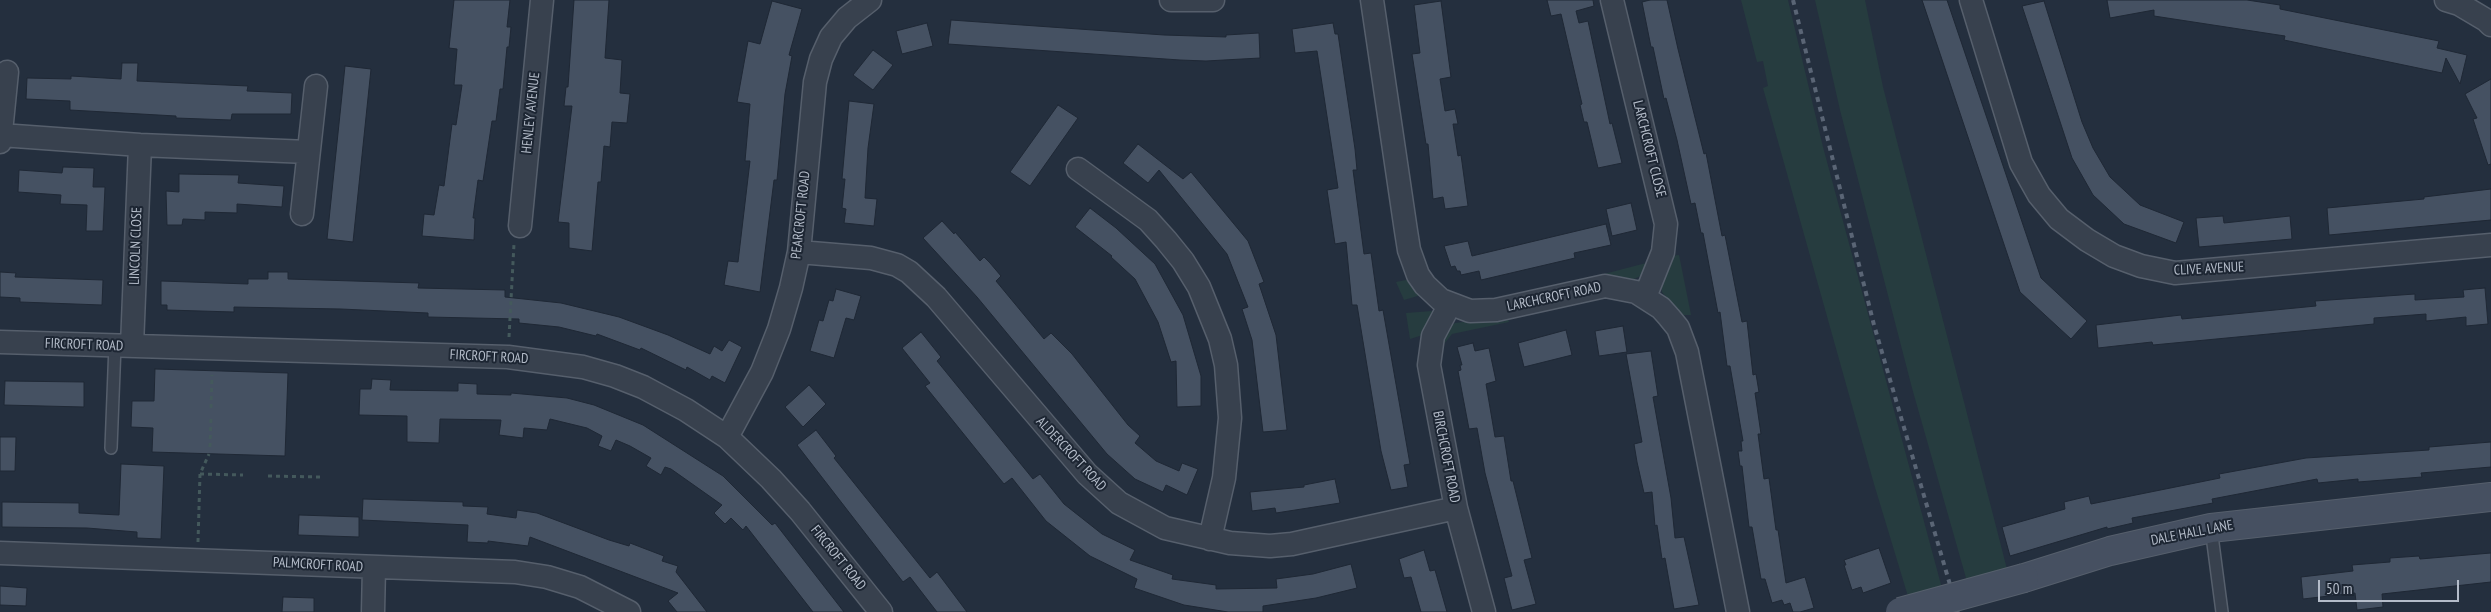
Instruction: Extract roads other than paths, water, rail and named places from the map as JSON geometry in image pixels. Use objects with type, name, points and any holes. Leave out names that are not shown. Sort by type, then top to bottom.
[{"type":"street","name":"HENLEY AVENUE","points":[[520,226],[542,0]]},
{"type":"street","name":"PEARCROFT ROAD","points":[[727,436],[762,372],[782,321],[799,252],[815,82],[821,59],[832,37],[847,18],[870,0]]},
{"type":"street","points":[[1171,0],[1197,2],[1213,0]]},
{"type":"street","name":"LARCHCROFT ROAD","points":[[1372,0],[1409,250],[1425,285],[1441,300],[1470,310],[1496,310],[1605,286],[1625,289],[1645,297],[1670,317],[1678,328],[1687,352],[1738,612]]},
{"type":"street","name":"LARCHCROFT CLOSE","points":[[1612,0],[1666,224],[1663,252],[1645,297]]},
{"type":"street","name":"CLIVE AVENUE","points":[[1970,0],[2021,163],[2039,195],[2059,219],[2087,240],[2114,256],[2141,266],[2175,273],[2491,246]]},
{"type":"street","points":[[2446,0],[2458,4],[2486,20],[2491,25]]},
{"type":"street","points":[[7,72],[0,138],[308,152]]},
{"type":"street","points":[[302,214],[316,86]]},
{"type":"street","name":"LINCOLN CLOSE","points":[[123,346],[140,145]]},
{"type":"street","points":[[1078,169],[1148,220],[1166,240],[1199,287],[1220,339],[1226,365],[1230,418],[1224,478],[1210,539]]},
{"type":"street","name":"ALDERCROFT ROAD","points":[[799,252],[871,258],[897,265],[909,272],[936,297],[1058,442],[1104,491],[1137,514],[1165,528],[1210,539],[1249,545],[1292,544],[1456,508]]},
{"type":"street","name":"BIRCHCROFT ROAD","points":[[1450,304],[1433,336],[1429,365],[1456,508],[1484,612]]},
{"type":"street","name":"FIRCROFT ROAD","points":[[0,342],[508,357],[567,364],[615,376],[643,387],[686,410],[727,436],[771,479],[800,511],[881,612]]},
{"type":"street","name":"DALE HALL LANE","points":[[1900,612],[2024,578],[2110,551],[2211,528],[2491,497]]},
{"type":"street","name":"PALMCROFT ROAD","points":[[0,554],[530,574],[580,587],[628,612]]},
{"type":"street","points":[[373,612],[374,567]]},
{"type":"lane","points":[[111,448],[123,346]]},
{"type":"lane","points":[[2211,528],[2222,612]]},
{"type":"railway","points":[[1793,0],[1874,325],[1958,612]]}]
